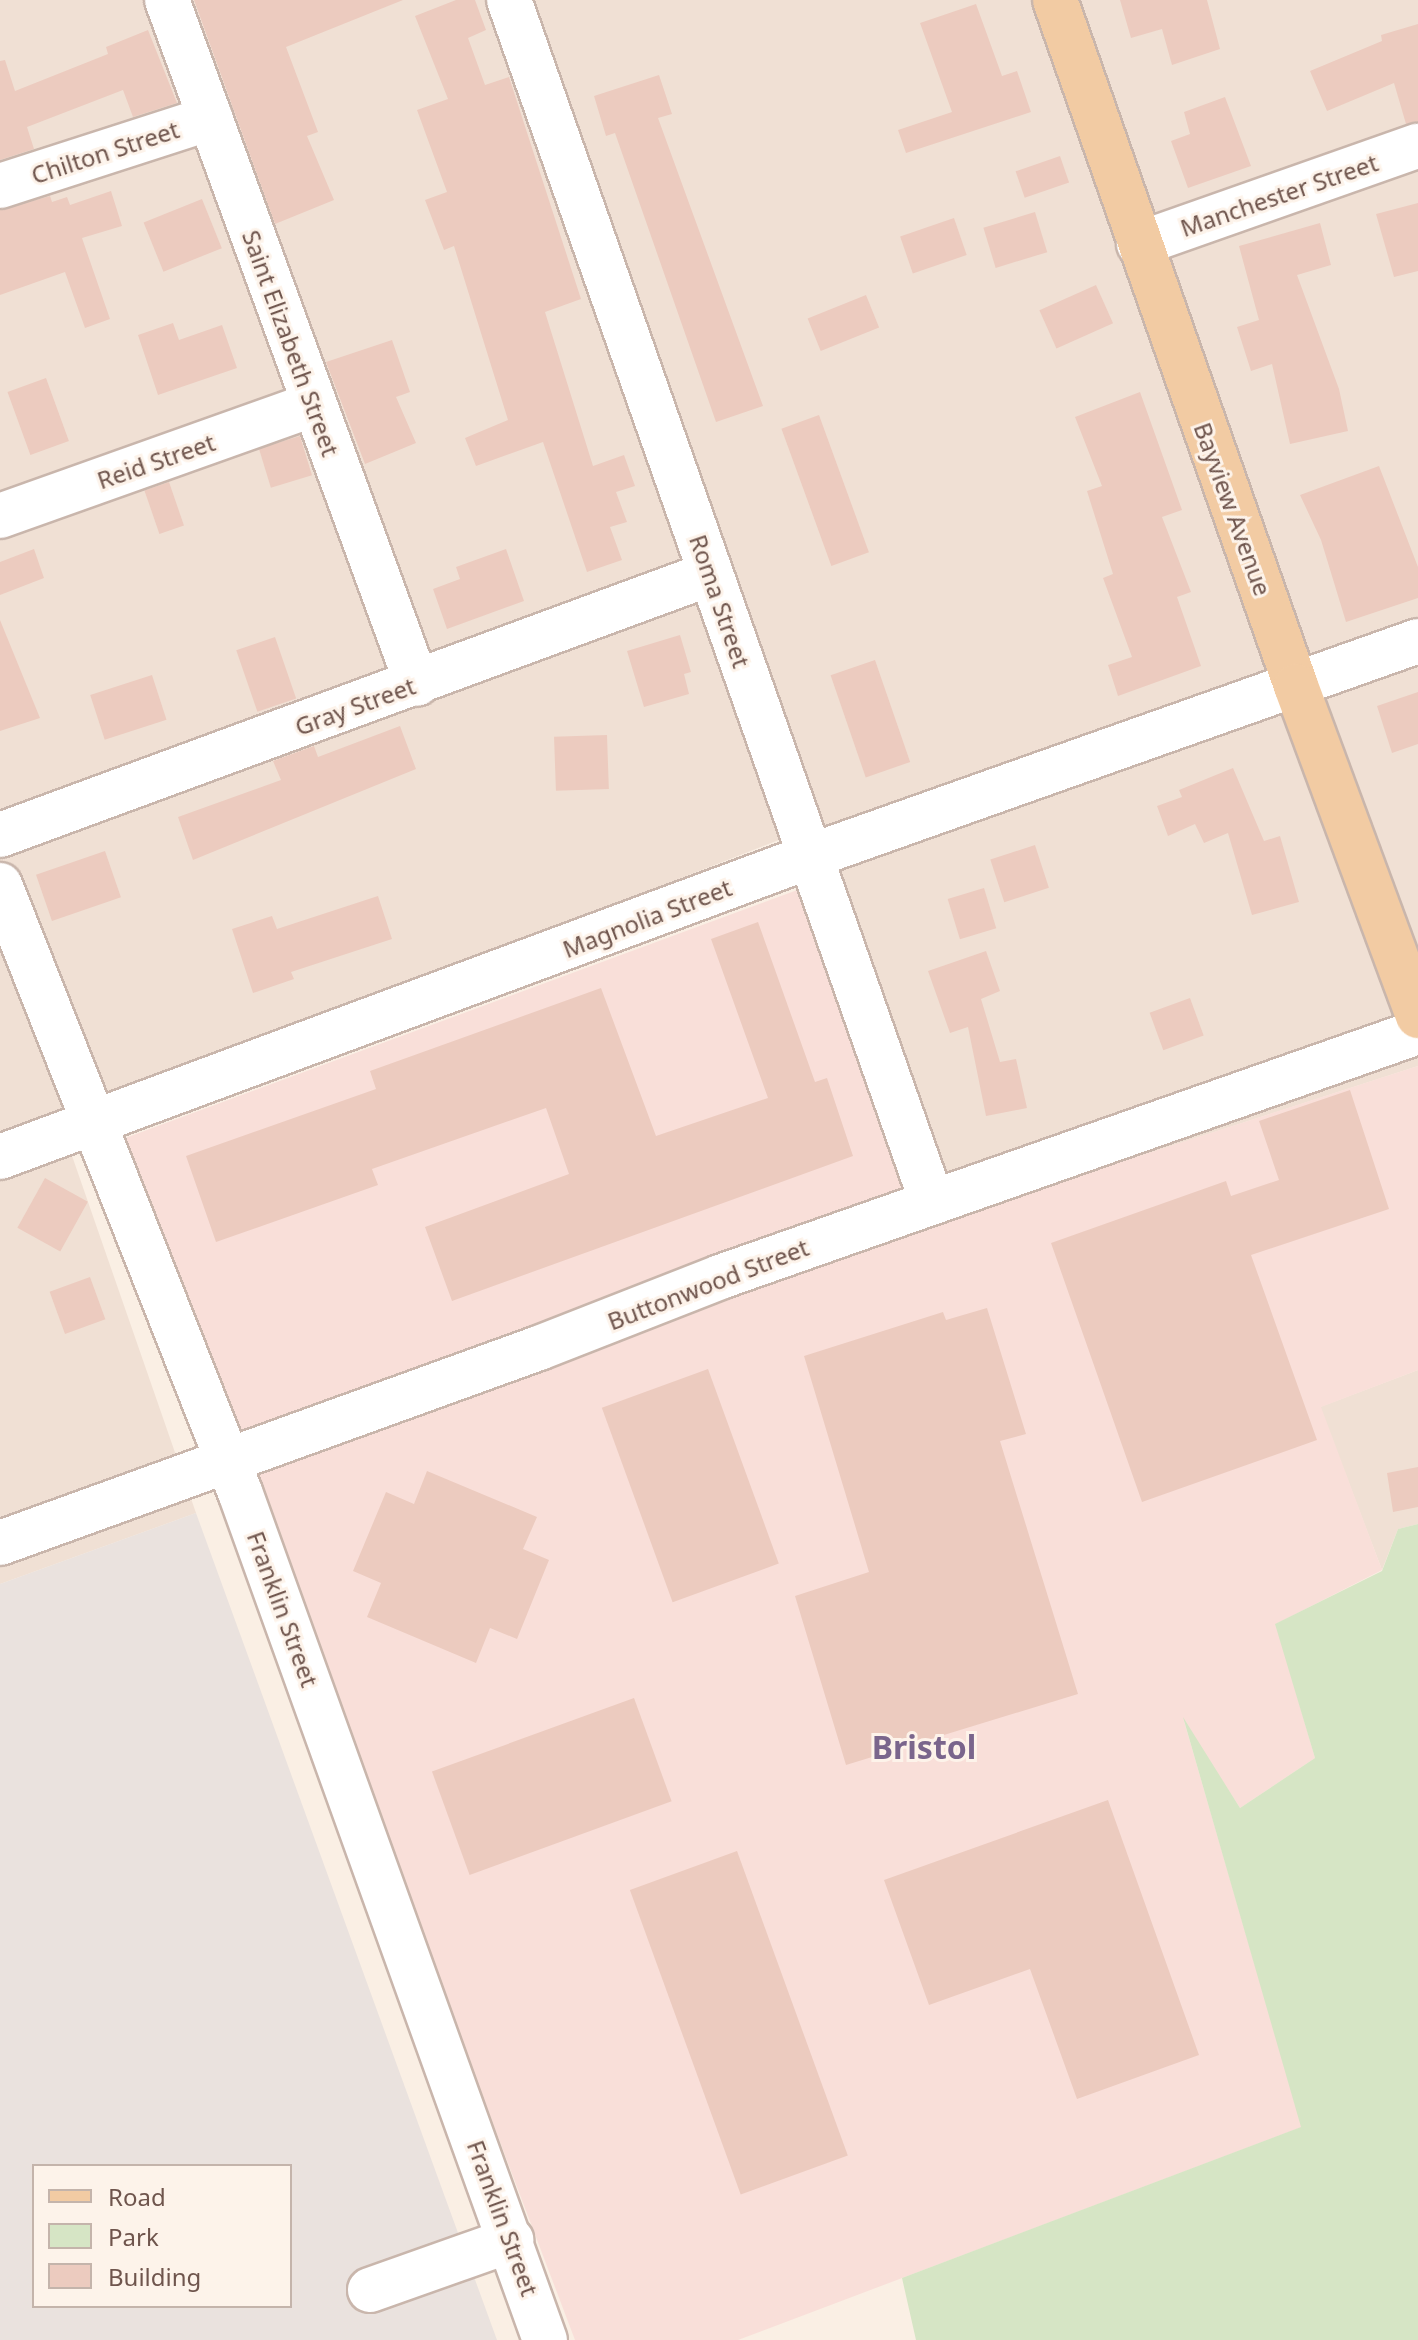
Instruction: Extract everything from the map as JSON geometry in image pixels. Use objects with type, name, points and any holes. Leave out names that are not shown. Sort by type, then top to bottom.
[{"type":"main road","name":"Bayview Avenue","points":[[1055,0],[1296,686],[1418,1016]]},
{"type":"street","name":"Saint Elizabeth Street","points":[[167,0],[312,405],[417,684]]},
{"type":"street","name":"Roma Street","points":[[509,0],[932,1202]]},
{"type":"street","name":"Chilton Street","points":[[0,186],[210,118]]},
{"type":"street","name":"Manchester Street","points":[[1139,244],[1418,146]]},
{"type":"street","name":"Reid Street","points":[[0,516],[312,405]]},
{"type":"street","name":"Gray Street","points":[[0,835],[417,684],[563,625],[709,574]]},
{"type":"street","name":"Magnolia Street","points":[[0,1157],[811,856],[1418,641]]},
{"type":"street","name":"Franklin Street","points":[[4,910],[227,1462],[545,2340]]},
{"type":"street","name":"Buttonwood Street","points":[[0,1543],[932,1202],[1418,1032]]},
{"type":"street","points":[[370,2290],[511,2240]]},
{"type":"shaded area","points":[[0,0],[1418,0],[1418,1066],[940,1221],[802,831],[322,1018],[65,1108],[70,1150],[196,1513],[0,1584]]},
{"type":"shaded area","points":[[811,885],[941,1220],[1418,1066],[1418,1370],[1321,1407],[1382,1570],[1276,1624],[1315,1758],[1240,1808],[1184,1721],[1302,2127],[738,2340],[575,2340],[120,1140]]},
{"type":"shaded area","points":[[1418,1370],[1418,1524],[1398,1529],[1382,1570],[1320,1407]]},
{"type":"shaded area","points":[[196,1513],[497,2340],[0,2340],[0,1584]]},
{"type":"green space","points":[[1418,1524],[1418,2340],[916,2340],[902,2278],[1301,2127],[1183,1717],[1240,1808],[1315,1758],[1275,1624],[1382,1571],[1398,1529]]},
{"type":"building","points":[[194,0],[403,0],[286,47],[318,132],[307,136],[334,200],[275,224]]},
{"type":"building","points":[[456,0],[475,0],[486,30],[468,38],[485,85],[509,77],[581,299],[545,312],[593,466],[624,455],[635,486],[616,492],[627,522],[610,527],[622,560],[587,572],[543,442],[476,466],[465,438],[508,420],[454,246],[444,250],[425,200],[447,192],[417,110],[448,99],[415,16]]},
{"type":"building","points":[[1120,0],[1207,0],[1220,49],[1172,65],[1162,29],[1131,38]]},
{"type":"building","points":[[976,4],[1002,76],[1017,71],[1031,112],[906,153],[898,130],[952,112],[920,23]]},
{"type":"building","points":[[1418,24],[1418,122],[1406,124],[1394,83],[1327,111],[1310,71],[1382,41],[1381,35]]},
{"type":"building","points":[[148,30],[177,103],[133,117],[123,90],[27,127],[34,149],[0,160],[0,61],[5,60],[15,91],[108,54],[106,47]]},
{"type":"building","points":[[659,75],[672,114],[658,118],[763,406],[716,422],[615,133],[606,136],[594,96]]},
{"type":"building","points":[[1225,97],[1251,166],[1188,188],[1171,141],[1190,134],[1184,112]]},
{"type":"building","points":[[1060,156],[1069,182],[1025,198],[1016,171]]},
{"type":"building","points":[[111,191],[122,226],[82,238],[110,319],[85,328],[65,272],[0,295],[0,210],[50,196],[52,202],[67,197],[70,205]]},
{"type":"building","points":[[202,199],[222,248],[163,272],[144,223]]},
{"type":"building","points":[[1418,203],[1418,271],[1394,277],[1376,214]]},
{"type":"building","points":[[1035,212],[1047,252],[996,268],[983,228]]},
{"type":"building","points":[[954,218],[967,255],[913,273],[900,237]]},
{"type":"building","points":[[1320,223],[1331,265],[1297,275],[1339,389],[1348,431],[1290,444],[1272,364],[1251,371],[1237,327],[1259,320],[1239,246]]},
{"type":"building","points":[[1096,285],[1113,323],[1056,349],[1039,310]]},
{"type":"building","points":[[866,295],[879,327],[821,351],[808,319]]},
{"type":"building","points":[[173,323],[179,340],[222,325],[237,368],[158,395],[138,335]]},
{"type":"building","points":[[392,340],[410,392],[396,397],[416,443],[365,464],[326,362]]},
{"type":"building","points":[[46,378],[69,441],[30,455],[7,392]]},
{"type":"building","points":[[1140,392],[1182,510],[1162,517],[1191,592],[1177,597],[1201,666],[1118,696],[1108,665],[1132,657],[1103,578],[1113,574],[1087,491],[1102,486],[1075,417]]},
{"type":"building","points":[[819,415],[869,552],[831,566],[781,429]]},
{"type":"building","points":[[300,436],[312,475],[271,488],[259,449]]},
{"type":"building","points":[[1379,466],[1418,567],[1418,598],[1346,622],[1321,540],[1300,495]]},
{"type":"building","points":[[169,482],[184,525],[159,534],[144,490]]},
{"type":"building","points":[[34,549],[44,578],[0,595],[0,562]]},
{"type":"building","points":[[506,549],[524,601],[447,629],[433,589],[460,579],[456,567]]},
{"type":"building","points":[[0,620],[40,718],[0,731]]},
{"type":"building","points":[[680,635],[691,672],[684,674],[689,694],[644,707],[627,651]]},
{"type":"building","points":[[275,637],[296,698],[257,712],[236,650]]},
{"type":"building","points":[[875,660],[910,762],[866,777],[831,675]]},
{"type":"building","points":[[152,675],[167,720],[105,740],[90,695]]},
{"type":"building","points":[[1418,692],[1418,744],[1392,753],[1377,706]]},
{"type":"building","points":[[400,726],[416,769],[193,860],[178,817],[281,780],[273,761],[314,746],[318,757]]},
{"type":"building","points":[[607,735],[609,789],[556,791],[554,737]]},
{"type":"building","points":[[1233,768],[1264,841],[1280,836],[1299,902],[1252,915],[1228,833],[1204,843],[1195,824],[1168,836],[1157,806],[1182,797],[1179,790]]},
{"type":"building","points":[[1035,845],[1049,888],[1004,902],[990,860]]},
{"type":"building","points":[[105,851],[121,897],[52,921],[36,875]]},
{"type":"building","points":[[984,888],[996,928],[960,939],[948,899]]},
{"type":"building","points":[[378,896],[392,939],[291,972],[294,979],[253,993],[232,929],[272,916],[277,929]]},
{"type":"building","points":[[758,922],[815,1082],[827,1078],[853,1156],[452,1301],[425,1227],[569,1174],[546,1108],[372,1169],[378,1185],[216,1242],[186,1156],[376,1089],[370,1071],[601,988],[656,1136],[768,1098],[711,939]]},
{"type":"building","points":[[986,951],[1000,991],[981,999],[1000,1062],[1016,1059],[1027,1108],[986,1116],[968,1027],[950,1033],[928,971]]},
{"type":"building","points":[[1190,998],[1204,1036],[1163,1050],[1150,1013]]},
{"type":"building","points":[[1350,1090],[1389,1209],[1251,1255],[1317,1440],[1142,1502],[1051,1243],[1226,1181],[1231,1196],[1279,1180],[1259,1121]]},
{"type":"building","points":[[45,1178],[88,1202],[60,1252],[17,1228]]},
{"type":"building","points":[[90,1277],[105,1319],[65,1334],[50,1292]]},
{"type":"building","points":[[987,1308],[1026,1434],[1000,1441],[1078,1694],[846,1765],[795,1596],[869,1572],[804,1356],[943,1312],[946,1320]]},
{"type":"building","points":[[708,1369],[779,1564],[673,1602],[602,1408]]},
{"type":"building","points":[[1418,1467],[1418,1507],[1393,1512],[1387,1473]]},
{"type":"building","points":[[427,1471],[537,1517],[523,1549],[549,1560],[517,1639],[490,1628],[476,1663],[367,1617],[381,1583],[353,1571],[386,1492],[414,1504]]},
{"type":"building","points":[[634,1698],[672,1801],[470,1875],[432,1772]]},
{"type":"building","points":[[1108,1800],[1199,2055],[1077,2099],[1030,1969],[929,2005],[884,1880]]},
{"type":"building","points":[[737,1851],[848,2155],[741,2194],[630,1890]]},
{"type":"district","name":"Bristol","points":[[924,1747]]}]
